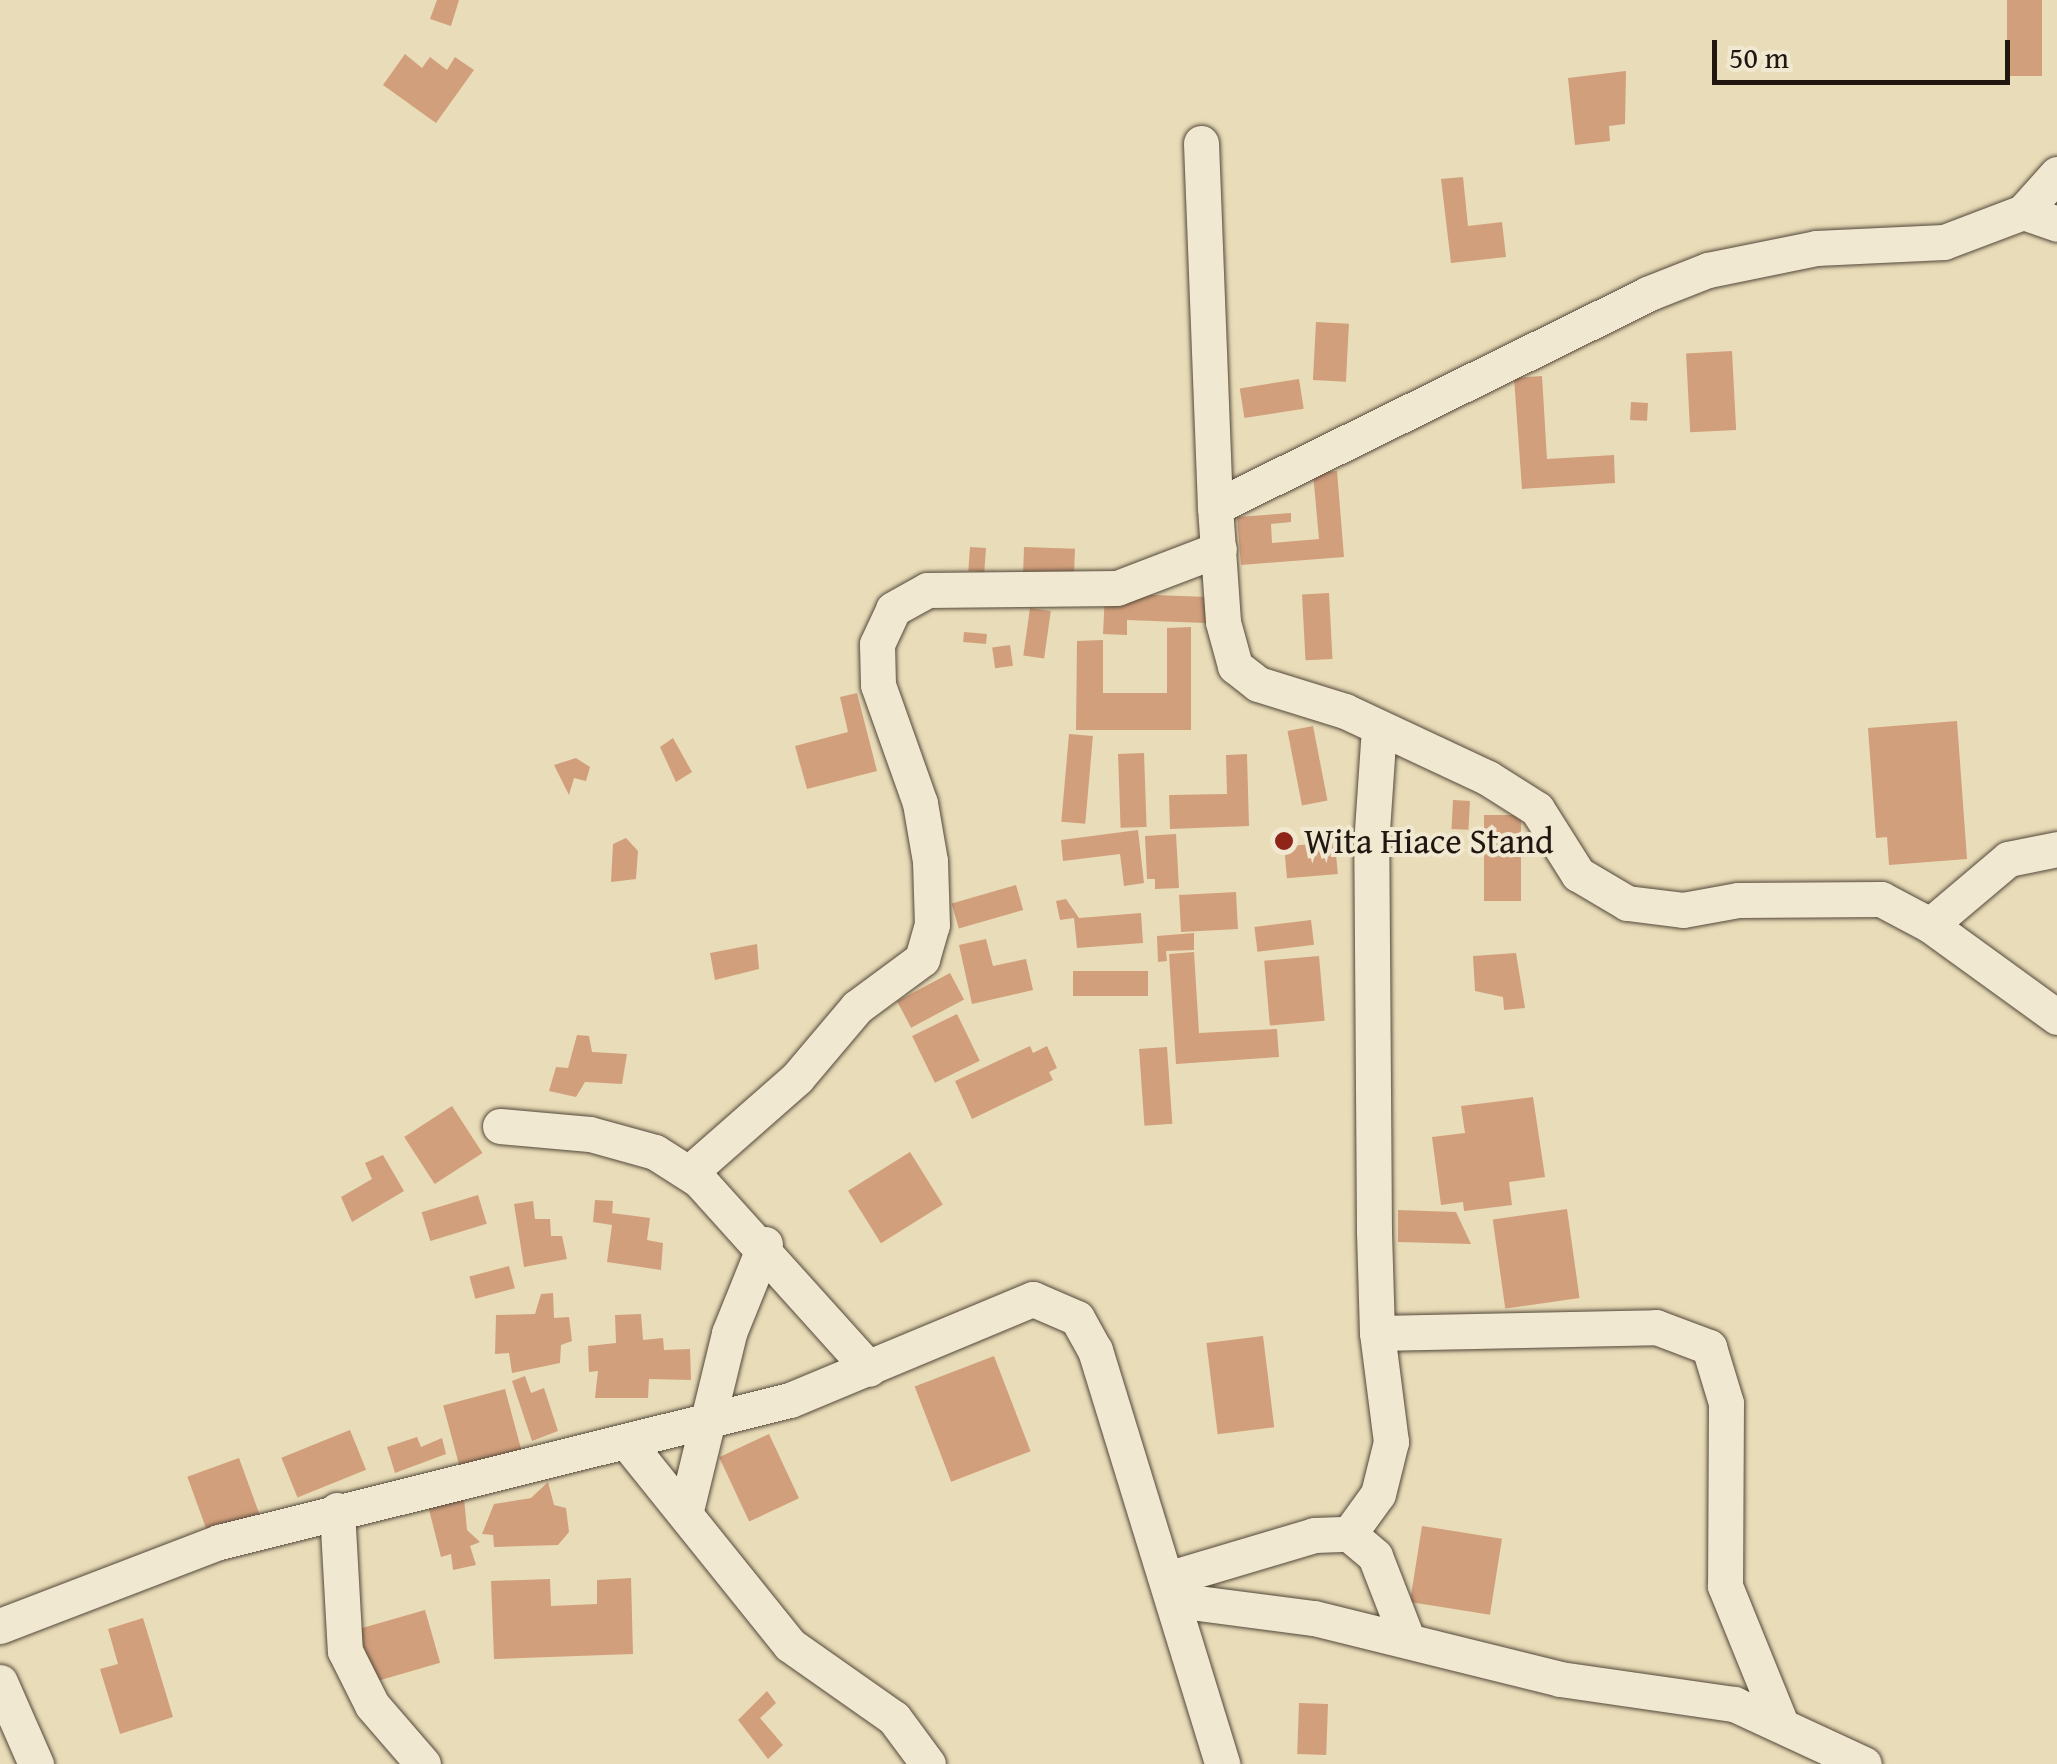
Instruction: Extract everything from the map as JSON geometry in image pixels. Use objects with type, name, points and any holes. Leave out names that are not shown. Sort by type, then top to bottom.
[{"type":"street","points":[[1201,143],[1215,508],[1235,666],[1273,690],[1380,728],[1537,810],[1578,874],[1627,903],[1684,910],[1837,896],[1880,899],[1930,925],[2057,1017]]},
{"type":"street","points":[[1215,508],[1708,270],[1816,248],[1944,242],[2022,212],[2057,174]]},
{"type":"street","points":[[2022,212],[2057,224]]},
{"type":"street","points":[[689,1173],[797,1078],[857,1007],[922,960],[932,925],[930,861],[920,803],[878,685],[878,644],[893,608],[927,590],[1117,588],[1218,549]]},
{"type":"street","points":[[1349,1534],[1388,1469],[1376,1334],[1370,846],[1380,728]]},
{"type":"street","points":[[1930,925],[2008,859],[2057,849]]},
{"type":"street","points":[[500,1126],[590,1134],[656,1152],[689,1173],[765,1244],[869,1369]]},
{"type":"street","points":[[686,1510],[711,1424],[729,1333],[765,1244]]},
{"type":"street","points":[[0,1626],[219,1542],[337,1510],[630,1446],[711,1424],[869,1369],[1033,1299],[1077,1318],[1096,1350],[1172,1589],[1222,1764]]},
{"type":"street","points":[[1376,1334],[1656,1327],[1709,1348],[1726,1403],[1726,1586],[1781,1724]]},
{"type":"street","points":[[630,1446],[686,1510],[790,1644],[879,1705],[928,1764]]},
{"type":"street","points":[[337,1510],[345,1651],[372,1704],[423,1764]]},
{"type":"street","points":[[1172,1589],[1314,1535],[1349,1534],[1376,1556],[1408,1641]]},
{"type":"street","points":[[1172,1589],[1314,1618],[1560,1679],[1734,1704],[1864,1764]]},
{"type":"street","points":[[0,1682],[36,1764]]},
{"type":"building","points":[[437,0],[459,0],[451,26],[430,19]]},
{"type":"building","points":[[2007,0],[2042,0],[2042,76],[2007,76]]},
{"type":"building","points":[[405,54],[422,68],[430,57],[447,70],[455,57],[474,70],[436,123],[383,85]]},
{"type":"building","points":[[1626,71],[1625,124],[1609,126],[1610,141],[1575,145],[1568,78]]},
{"type":"building","points":[[1463,177],[1468,226],[1502,222],[1506,257],[1451,263],[1441,179]]},
{"type":"building","points":[[1316,322],[1349,324],[1346,382],[1313,380]]},
{"type":"building","points":[[1732,351],[1736,430],[1690,432],[1686,353]]},
{"type":"building","points":[[1542,376],[1547,459],[1614,455],[1615,483],[1522,489],[1514,378]]},
{"type":"building","points":[[1299,379],[1304,409],[1244,418],[1240,388]]},
{"type":"building","points":[[1631,402],[1648,403],[1647,421],[1630,420]]},
{"type":"building","points":[[1337,471],[1344,557],[1241,565],[1237,517],[1291,513],[1291,522],[1271,524],[1272,543],[1319,539],[1313,473]]},
{"type":"building","points":[[970,547],[986,548],[984,572],[968,571]]},
{"type":"building","points":[[1024,547],[1075,549],[1074,581],[1023,579]]},
{"type":"building","points":[[1105,593],[1207,597],[1206,623],[1127,620],[1127,635],[1103,634]]},
{"type":"building","points":[[1329,593],[1332,659],[1305,660],[1302,594]]},
{"type":"building","points":[[1030,608],[1051,611],[1044,658],[1023,656]]},
{"type":"building","points":[[1191,627],[1191,730],[1076,730],[1077,641],[1103,640],[1103,693],[1167,693],[1167,628]]},
{"type":"building","points":[[964,632],[987,634],[986,644],[963,642]]},
{"type":"building","points":[[1010,645],[1013,666],[995,668],[992,648]]},
{"type":"building","points":[[857,693],[877,771],[807,789],[795,746],[848,732],[840,697]]},
{"type":"building","points":[[1957,721],[1967,859],[1889,865],[1887,837],[1876,838],[1868,728]]},
{"type":"building","points":[[1313,726],[1328,801],[1302,806],[1287,731]]},
{"type":"building","points":[[1069,734],[1093,736],[1085,824],[1061,822]]},
{"type":"building","points":[[673,738],[692,772],[676,782],[660,747]]},
{"type":"building","points":[[1144,753],[1147,827],[1121,828],[1118,754]]},
{"type":"building","points":[[1247,754],[1249,826],[1170,829],[1169,795],[1227,794],[1226,755]]},
{"type":"building","points":[[576,758],[590,767],[586,781],[574,778],[569,795],[554,765]]},
{"type":"building","points":[[1453,800],[1470,801],[1468,830],[1451,829]]},
{"type":"building","points":[[1484,815],[1521,815],[1521,901],[1484,901]]},
{"type":"building","points":[[1138,830],[1144,883],[1124,886],[1120,854],[1063,861],[1061,840]]},
{"type":"building","points":[[1176,834],[1179,888],[1155,889],[1155,879],[1147,879],[1145,836]]},
{"type":"building","points":[[626,838],[638,851],[636,879],[611,882],[613,844]]},
{"type":"building","points":[[1335,842],[1338,874],[1287,878],[1284,846]]},
{"type":"building","points":[[1016,885],[1023,910],[959,928],[952,903]]},
{"type":"building","points":[[1236,892],[1238,929],[1181,932],[1179,895]]},
{"type":"building","points":[[1066,899],[1079,918],[1141,913],[1143,943],[1077,948],[1074,918],[1060,920],[1056,901]]},
{"type":"building","points":[[1311,920],[1314,945],[1257,952],[1254,927]]},
{"type":"building","points":[[1194,933],[1194,950],[1166,951],[1167,961],[1158,962],[1157,936]]},
{"type":"building","points":[[986,939],[993,966],[1026,959],[1033,990],[972,1004],[959,945]]},
{"type":"building","points":[[757,944],[759,969],[715,980],[710,953]]},
{"type":"building","points":[[1194,952],[1199,1033],[1277,1029],[1279,1057],[1176,1064],[1169,954]]},
{"type":"building","points":[[1516,953],[1525,1008],[1504,1010],[1503,997],[1475,991],[1473,956]]},
{"type":"building","points":[[1319,956],[1325,1021],[1270,1026],[1264,961]]},
{"type":"building","points":[[1073,971],[1148,971],[1148,996],[1073,996]]},
{"type":"building","points":[[950,973],[964,999],[911,1028],[897,1001]]},
{"type":"building","points":[[957,1014],[980,1061],[935,1083],[912,1036]]},
{"type":"building","points":[[577,1035],[589,1036],[592,1052],[627,1054],[622,1084],[585,1082],[576,1097],[549,1091],[556,1067],[568,1068]]},
{"type":"building","points":[[1030,1046],[1033,1053],[1047,1046],[1057,1068],[1049,1072],[1053,1080],[972,1119],[955,1081]]},
{"type":"building","points":[[1167,1047],[1172,1124],[1144,1126],[1139,1049]]},
{"type":"building","points":[[1533,1097],[1545,1177],[1509,1182],[1512,1205],[1464,1211],[1463,1202],[1441,1205],[1432,1137],[1465,1133],[1461,1106]]},
{"type":"building","points":[[452,1106],[482,1153],[435,1184],[404,1137]]},
{"type":"building","points":[[910,1152],[943,1205],[881,1243],[848,1191]]},
{"type":"building","points":[[383,1155],[404,1191],[352,1222],[341,1197],[372,1179],[365,1163]]},
{"type":"building","points":[[478,1195],[487,1224],[430,1241],[422,1212]]},
{"type":"building","points":[[595,1200],[613,1201],[612,1213],[650,1218],[647,1240],[663,1243],[661,1270],[607,1262],[612,1225],[593,1222]]},
{"type":"building","points":[[533,1201],[535,1219],[550,1219],[551,1236],[562,1236],[567,1259],[524,1267],[514,1204]]},
{"type":"building","points":[[1567,1209],[1580,1298],[1505,1309],[1493,1219]]},
{"type":"building","points":[[1398,1210],[1456,1212],[1471,1244],[1398,1242]]},
{"type":"building","points":[[509,1266],[515,1288],[475,1299],[469,1277]]},
{"type":"building","points":[[553,1293],[554,1318],[569,1317],[572,1341],[561,1345],[560,1363],[512,1373],[509,1353],[495,1354],[496,1315],[535,1314],[541,1294]]},
{"type":"building","points":[[641,1314],[643,1340],[663,1338],[664,1350],[690,1349],[691,1380],[649,1379],[648,1398],[595,1398],[598,1371],[589,1372],[588,1346],[616,1343],[615,1315]]},
{"type":"building","points":[[1263,1336],[1274,1427],[1218,1434],[1206,1343]]},
{"type":"building","points":[[994,1356],[1031,1451],[951,1482],[915,1386]]},
{"type":"building","points":[[525,1376],[531,1393],[544,1388],[558,1431],[532,1441],[512,1381]]},
{"type":"building","points":[[505,1389],[524,1459],[462,1475],[443,1406]]},
{"type":"building","points":[[350,1430],[366,1470],[297,1498],[281,1458]]},
{"type":"building","points":[[769,1434],[799,1498],[749,1522],[719,1457]]},
{"type":"building","points":[[417,1437],[421,1447],[442,1438],[446,1454],[395,1473],[387,1447]]},
{"type":"building","points":[[239,1458],[262,1520],[210,1539],[187,1477]]},
{"type":"building","points":[[548,1482],[554,1505],[566,1508],[569,1532],[558,1545],[494,1547],[493,1535],[482,1534],[494,1504],[531,1498]]},
{"type":"building","points":[[426,1498],[464,1498],[467,1530],[480,1542],[470,1546],[476,1565],[453,1570],[451,1554],[441,1557]]},
{"type":"building","points":[[1422,1526],[1502,1539],[1490,1615],[1410,1602]]},
{"type":"building","points":[[631,1578],[633,1654],[494,1659],[491,1581],[550,1579],[551,1606],[597,1604],[597,1580]]},
{"type":"building","points":[[425,1610],[440,1663],[374,1682],[359,1629]]},
{"type":"building","points":[[143,1618],[173,1717],[120,1734],[100,1669],[118,1664],[108,1629]]},
{"type":"building","points":[[767,1691],[776,1703],[760,1718],[783,1745],[768,1759],[738,1720]]},
{"type":"building","points":[[1299,1703],[1328,1704],[1326,1755],[1297,1754]]},
{"type":"place","name":"Wita Hiace Stand","points":[[1284,841]]}]
